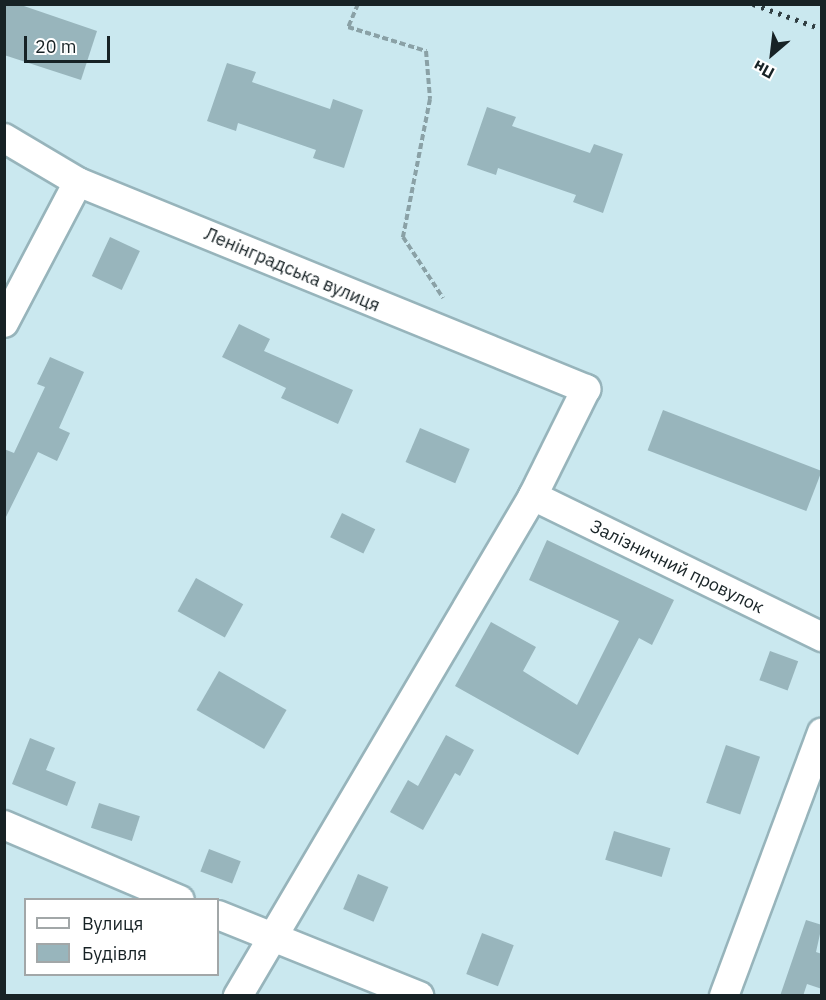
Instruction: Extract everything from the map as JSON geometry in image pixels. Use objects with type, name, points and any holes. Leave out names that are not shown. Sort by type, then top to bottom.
[{"type":"street","name":"Ленінградська вулиця","points":[[4,138],[78,182],[586,389],[533,496]]},
{"type":"street","points":[[4,323],[78,182]]},
{"type":"street","points":[[238,996],[533,496]]},
{"type":"street","name":"Залізничний провулок","points":[[533,496],[822,637]]},
{"type":"street","points":[[724,996],[822,734]]},
{"type":"street","points":[[4,825],[175,898]]},
{"type":"street","points":[[219,915],[419,996]]},
{"type":"path","points":[[358,4],[348,27],[426,51],[430,99],[403,237],[446,302]]},
{"type":"building","points":[[4,4],[18,4],[97,31],[81,80],[4,55]]},
{"type":"building","points":[[227,63],[256,72],[252,82],[330,109],[333,99],[363,110],[344,168],[313,158],[316,150],[238,123],[236,131],[207,121]]},
{"type":"building","points":[[487,107],[516,117],[512,126],[590,153],[594,144],[623,154],[603,213],[573,202],[576,195],[498,168],[496,175],[467,165]]},
{"type":"building","points":[[110,237],[140,251],[122,290],[92,276]]},
{"type":"building","points":[[239,324],[270,339],[264,351],[353,390],[338,424],[281,398],[286,388],[222,357]]},
{"type":"building","points":[[50,357],[84,372],[59,428],[70,433],[57,461],[38,452],[4,521],[4,449],[14,453],[45,387],[37,384]]},
{"type":"building","points":[[663,410],[822,471],[806,511],[648,450]]},
{"type":"building","points":[[420,428],[470,449],[455,483],[406,462]]},
{"type":"building","points":[[342,513],[375,529],[363,553],[330,537]]},
{"type":"building","points":[[547,540],[674,600],[652,645],[639,638],[578,755],[455,686],[491,622],[536,647],[523,671],[577,705],[619,621],[529,580]]},
{"type":"building","points":[[196,578],[243,604],[225,637],[178,611]]},
{"type":"building","points":[[770,651],[798,661],[788,690],[759,680]]},
{"type":"building","points":[[219,671],[287,710],[264,749],[196,710]]},
{"type":"building","points":[[446,735],[474,750],[460,776],[455,773],[423,830],[390,812],[408,780],[418,786]]},
{"type":"building","points":[[30,738],[55,748],[46,770],[76,782],[67,806],[12,784]]},
{"type":"building","points":[[726,745],[760,757],[740,814],[706,803]]},
{"type":"building","points":[[99,803],[140,816],[132,841],[91,828]]},
{"type":"building","points":[[614,831],[670,848],[662,877],[605,860]]},
{"type":"building","points":[[209,849],[241,861],[232,884],[200,871]]},
{"type":"building","points":[[358,874],[388,887],[374,922],[343,909]]},
{"type":"building","points":[[806,920],[822,925],[816,952],[822,954],[822,989],[807,984],[803,996],[780,996]]},
{"type":"building","points":[[482,933],[514,945],[498,986],[466,974]]},
{"type":"railway","points":[[753,4],[822,29]]}]
